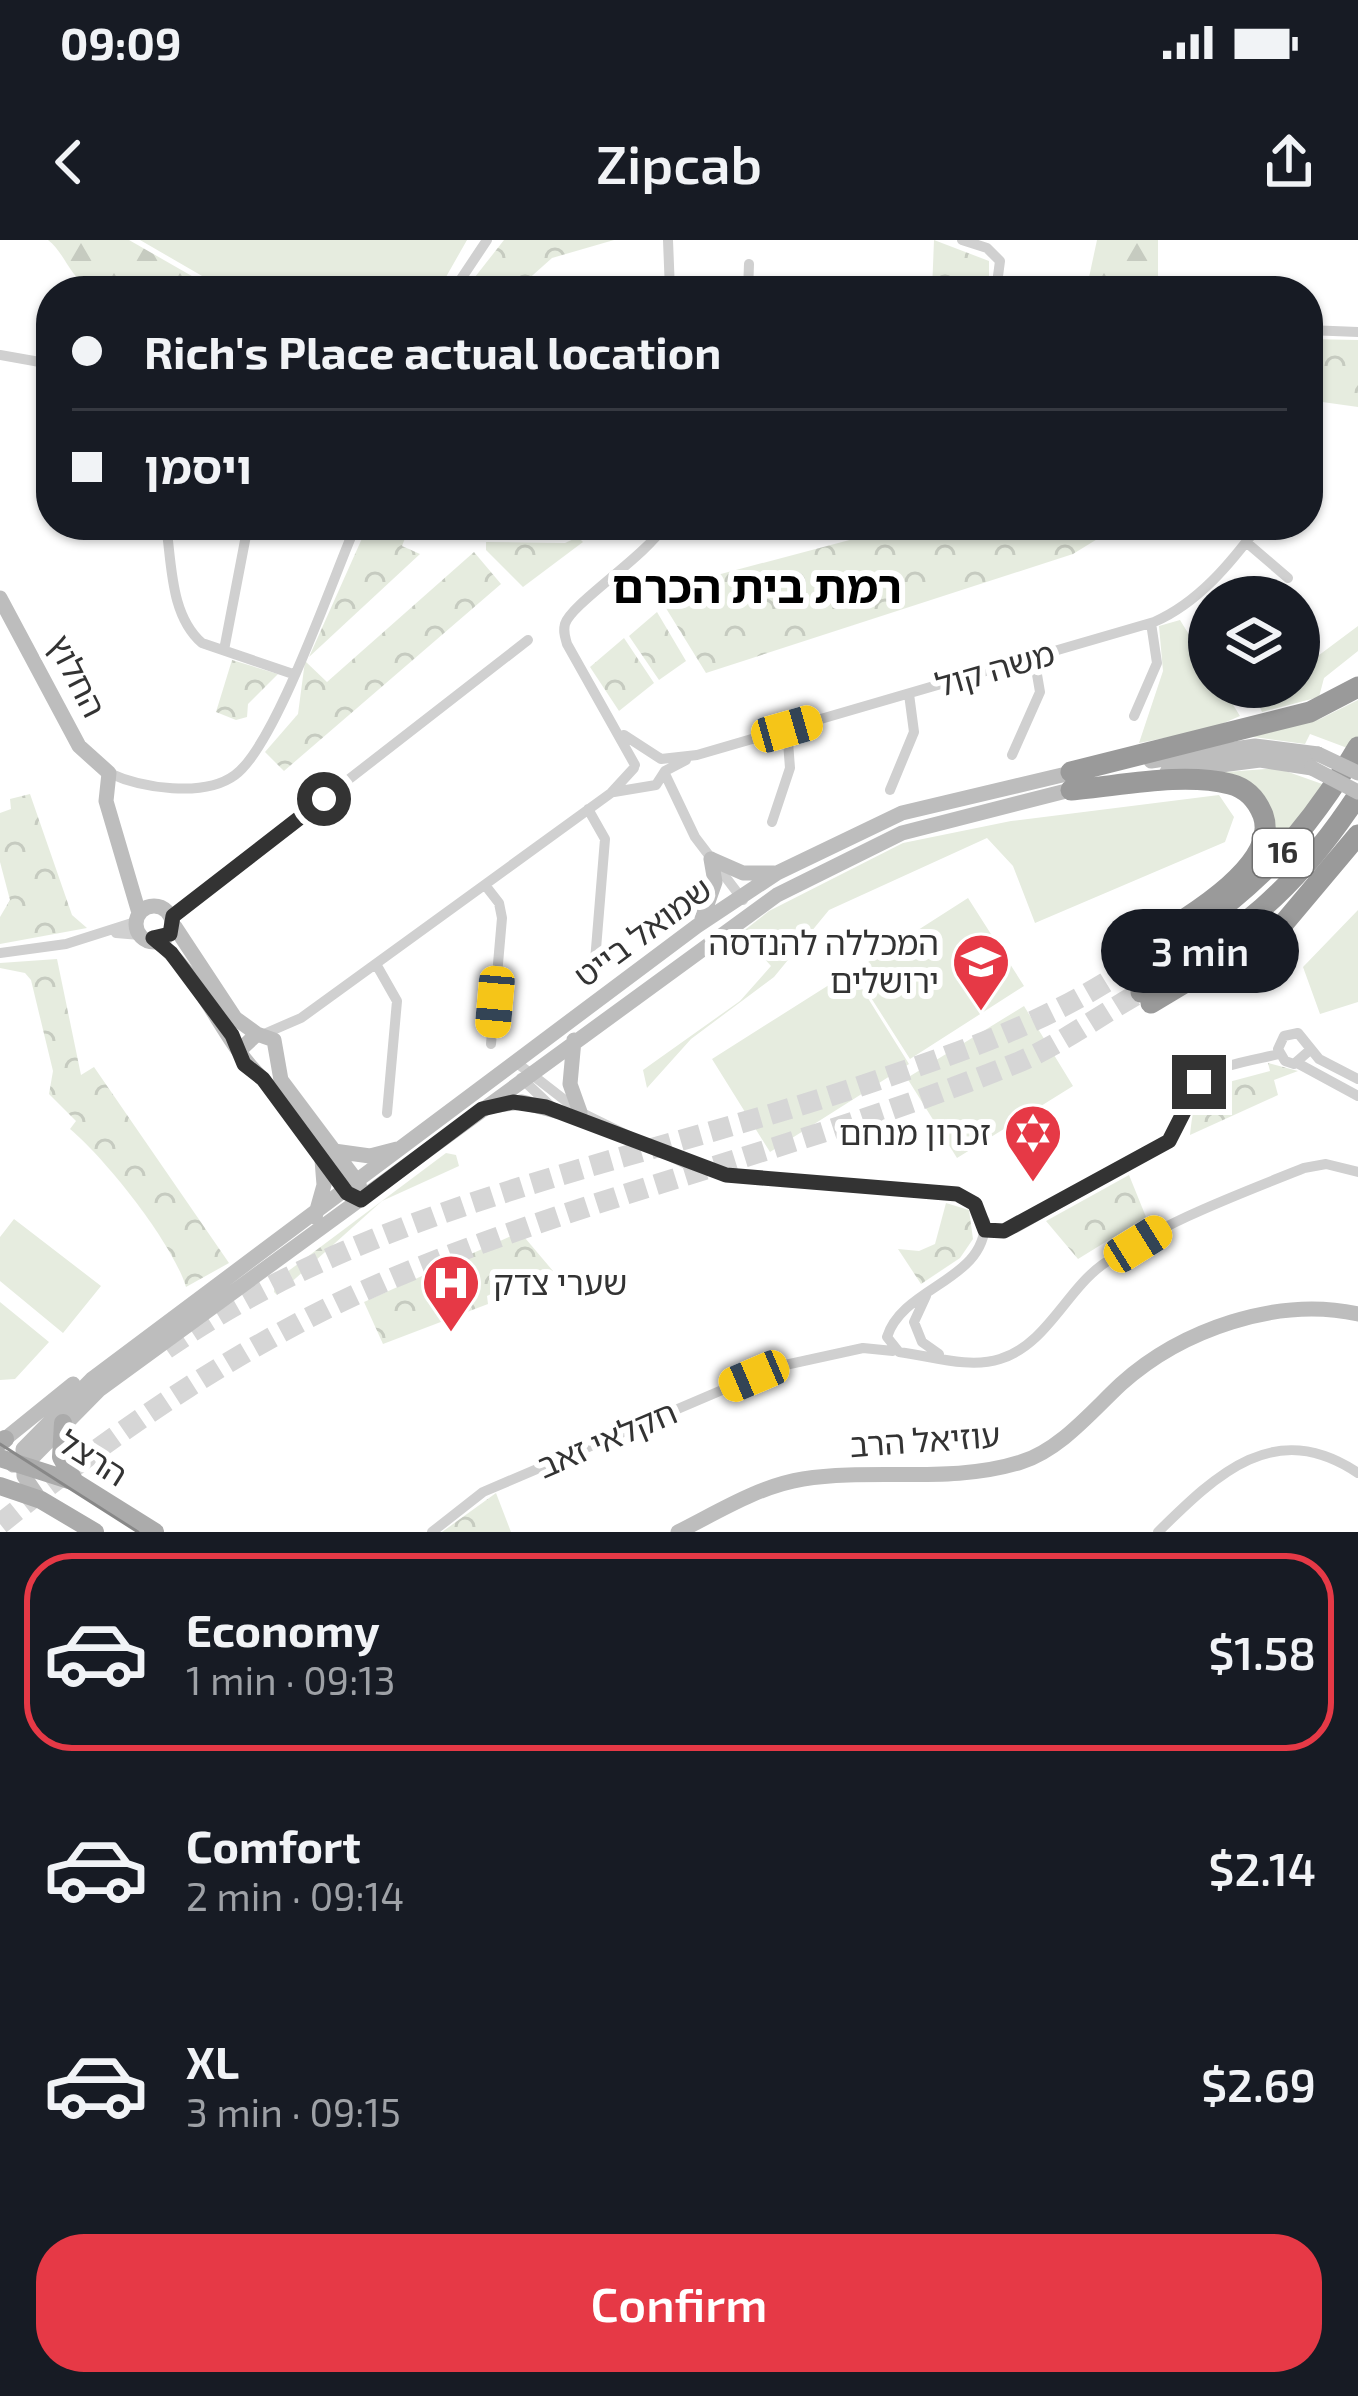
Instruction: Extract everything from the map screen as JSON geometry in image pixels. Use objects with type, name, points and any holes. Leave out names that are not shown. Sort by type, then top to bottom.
[{"type":"highway","points":[[1071,781],[1310,712],[1358,687]]},
{"type":"highway","name":"16","points":[[1071,781],[1227,783],[1247,792],[1265,824],[1263,844],[1244,872],[1125,963],[1205,924],[1254,884],[1303,830],[1358,747]]},
{"type":"highway","name":"16","points":[[1285,923],[1146,998],[1272,904],[1358,794]]},
{"type":"highway","points":[[1285,923],[1358,835]]},
{"type":"highway","points":[[1285,923],[1332,884],[1358,853]]},
{"type":"main road","points":[[63,1423],[62,1457],[75,1482]]},
{"type":"main road","name":"הרצל","points":[[10,1451],[75,1482],[155,1532]]},
{"type":"main road","name":"הרצל","points":[[0,1486],[41,1501],[95,1532]]},
{"type":"street","points":[[463,276],[487,240]]},
{"type":"street","points":[[668,240],[669,276]]},
{"type":"street","points":[[962,240],[987,248],[1000,261],[998,276]]},
{"type":"street","points":[[748,265],[748,276]]},
{"type":"street","points":[[1323,331],[1358,332]]},
{"type":"street","points":[[0,355],[36,361]]},
{"type":"street","points":[[169,540],[184,620],[202,643],[293,674]]},
{"type":"street","points":[[224,650],[245,540]]},
{"type":"street","points":[[350,540],[272,729],[253,758],[230,779],[173,788],[109,773],[106,801],[141,927],[171,953],[241,1049],[244,1064],[328,1154],[370,1156],[417,1141]]},
{"type":"street","points":[[653,540],[639,558],[572,614],[564,628],[567,644],[624,735],[635,766],[649,786],[677,808]]},
{"type":"street","points":[[1246,542],[1286,576]]},
{"type":"street","name":"משה קול","points":[[660,765],[1151,623],[1185,605],[1246,542]]},
{"type":"street","name":"החלוץ","points":[[0,598],[79,746],[109,773]]},
{"type":"street","points":[[1134,716],[1156,663],[1151,623]]},
{"type":"street","points":[[0,953],[174,922],[528,640]]},
{"type":"street","points":[[1012,755],[1040,692],[1034,657]]},
{"type":"street","points":[[890,790],[914,732],[909,694]]},
{"type":"street","points":[[772,822],[792,760],[787,729]]},
{"type":"street","points":[[624,735],[660,765],[677,808],[711,859],[740,897],[756,908]]},
{"type":"street","name":"שמואל בייט","points":[[10,1451],[68,1388],[132,1349],[314,1217],[482,1109],[697,926],[777,873],[850,834],[902,813],[1071,781],[1260,760],[1315,761],[1358,773]]},
{"type":"street","name":"שמואל בייט","points":[[1315,761],[1358,794]]},
{"type":"street","points":[[241,1049],[261,1034],[301,1018],[611,793],[635,766],[660,765]]},
{"type":"street","points":[[649,786],[660,765]]},
{"type":"street","name":"שמואל בייט","points":[[10,1451],[63,1423],[417,1141],[574,1040],[756,908],[830,864],[902,833],[1071,781]]},
{"type":"street","points":[[611,793],[649,786]]},
{"type":"street","points":[[588,809],[605,839],[595,961]]},
{"type":"street","points":[[711,859],[743,873],[777,873]]},
{"type":"street","points":[[697,926],[713,896],[711,859]]},
{"type":"street","points":[[484,885],[500,903],[502,918],[491,1044]]},
{"type":"street","points":[[141,927],[158,909],[174,922],[235,1018],[261,1034],[278,1056],[280,1080],[356,1192]]},
{"type":"street","points":[[376,964],[397,1001],[387,1113]]},
{"type":"street","points":[[256,1073],[278,1056],[301,1018]]},
{"type":"street","points":[[1358,1078],[1310,1050],[1306,1038],[1293,1033],[1281,1040],[1279,1054],[1285,1061],[1358,1096]]},
{"type":"street","points":[[574,1040],[570,1084],[580,1112]]},
{"type":"street","points":[[1299,1064],[1310,1050]]},
{"type":"street","points":[[985,1230],[1016,1228],[1169,1141],[1206,1076],[1279,1054]]},
{"type":"street","points":[[523,1071],[556,1111]]},
{"type":"street","points":[[523,1071],[621,1136]]},
{"type":"street","points":[[482,1109],[522,1102],[556,1111],[726,1175],[957,1194],[975,1204],[985,1230],[973,1258],[863,1348]]},
{"type":"street","points":[[314,1217],[328,1154]]},
{"type":"street","points":[[863,1348],[964,1361],[1010,1356],[1049,1324],[1104,1264],[1178,1221],[1317,1165],[1358,1172]]},
{"type":"street","points":[[899,1352],[916,1346],[916,1311],[932,1288]]},
{"type":"street","name":"עוזיאל הרב","points":[[678,1532],[738,1501],[798,1480],[1024,1461],[1075,1427],[1144,1364],[1188,1338],[1251,1318],[1319,1311],[1358,1314]]},
{"type":"street","points":[[891,1327],[908,1322],[935,1352],[964,1361]]},
{"type":"street","points":[[891,1327],[887,1342],[899,1352]]},
{"type":"street","name":"חקלאי זאב","points":[[432,1532],[483,1492],[776,1367],[863,1348]]},
{"type":"street","points":[[10,1451],[41,1501]]},
{"type":"street","points":[[1158,1532],[1219,1476],[1269,1452],[1319,1453],[1358,1473]]},
{"type":"green space","points":[[48,240],[129,240],[192,276],[76,276]]},
{"type":"green space","points":[[140,240],[467,240],[447,276],[202,276]]},
{"type":"green space","points":[[504,240],[614,240],[552,258],[532,276],[476,276]]},
{"type":"green space","points":[[934,240],[989,261],[989,276],[933,276]]},
{"type":"green space","points":[[1097,240],[1158,240],[1158,276],[1089,276]]},
{"type":"green space","points":[[1323,339],[1358,340],[1358,407],[1323,402]]},
{"type":"green space","points":[[361,540],[404,540],[402,546],[420,554],[309,657]]},
{"type":"green space","points":[[849,540],[1096,540],[1073,554],[706,673],[664,605],[687,583]]},
{"type":"green space","points":[[486,542],[583,542],[523,587],[486,550]]},
{"type":"green space","points":[[474,552],[501,584],[284,771],[265,752],[298,714],[305,661],[327,682]]},
{"type":"green space","points":[[657,612],[686,661],[659,680],[629,636]]},
{"type":"green space","points":[[1180,620],[1188,633],[1188,708],[1235,708],[1240,716],[1210,729],[1139,743],[1163,671],[1159,626]]},
{"type":"green space","points":[[1358,626],[1358,651],[1324,678],[1320,693],[1320,654]]},
{"type":"green space","points":[[624,638],[654,683],[619,711],[590,667]]},
{"type":"green space","points":[[232,660],[278,674],[248,704],[247,717],[236,720],[216,712]]},
{"type":"green space","points":[[1358,700],[1358,736],[1350,749],[1310,734],[1305,744],[1246,736],[1320,719]]},
{"type":"green space","points":[[1277,768],[1325,785],[1267,860],[1274,840],[1272,810],[1201,774]]},
{"type":"green space","points":[[30,794],[72,915],[87,928],[0,944],[0,917],[10,900],[0,862],[0,813],[11,809],[10,799]]},
{"type":"green space","points":[[1219,795],[1234,817],[1225,842],[1035,923],[1013,866],[987,838],[829,910],[774,977],[691,1039],[647,1088],[643,1070],[740,1001],[771,966],[741,933],[769,911],[903,843],[1011,821]]},
{"type":"green space","points":[[968,898],[1024,986],[910,1059],[854,971]]},
{"type":"green space","points":[[1358,910],[1358,1002],[1320,1014],[1303,967]]},
{"type":"green space","points":[[57,959],[81,1075],[94,1067],[229,1263],[186,1287],[153,1225],[119,1180],[70,1129],[76,1121],[49,1094],[53,1071],[31,980],[25,973],[0,968],[0,963]]},
{"type":"green space","points":[[851,971],[909,1064],[770,1152],[712,1059]]},
{"type":"green space","points":[[1024,1006],[1073,1086],[957,1158],[907,1078]]},
{"type":"green space","points":[[1268,1063],[1298,1071],[1274,1080],[1278,1095],[1190,1135],[1197,1098],[1206,1084],[1222,1074],[1225,1083],[1270,1071]]},
{"type":"green space","points":[[446,1153],[456,1155],[459,1166],[382,1201],[277,1295],[274,1292],[275,1281]]},
{"type":"green space","points":[[1129,1175],[1146,1217],[1078,1259],[1046,1221]]},
{"type":"green space","points":[[946,1203],[969,1210],[973,1239],[960,1258],[921,1284],[898,1249],[919,1251],[935,1244]]},
{"type":"green space","points":[[14,1219],[101,1286],[63,1333],[0,1281],[0,1237]]},
{"type":"green space","points":[[520,1232],[553,1271],[530,1282],[527,1276],[487,1296],[488,1304],[383,1344],[364,1302]]},
{"type":"green space","points":[[0,1302],[49,1342],[15,1379],[0,1380]]},
{"type":"green space","points":[[496,1493],[511,1532],[442,1532]]},
{"type":"tunnel","points":[[166,1349],[248,1298],[423,1220],[947,1056],[1039,1018],[1130,967]]},
{"type":"tunnel","points":[[0,1524],[92,1453],[188,1388],[339,1302],[547,1220],[860,1120],[1014,1064],[1141,992]]},
{"type":"tram line","points":[[0,1444],[138,1532]]},
{"type":"place","name":"המכללה להנדסה ירושלים","points":[[981,1013]]},
{"type":"place","name":"זכרון מנחם","points":[[1033,1184]]},
{"type":"place","name":"שערי צדק","points":[[451,1334]]},
{"type":"district","name":"רמת בית הכרם","points":[[757,587]]},
{"type":"route","points":[[324,799],[173,916],[176,925],[170,934],[153,938],[171,953],[232,1035],[247,1068],[263,1079],[347,1193],[361,1200],[482,1109],[522,1102],[726,1175],[957,1194],[975,1204],[985,1230],[1004,1231],[1169,1141],[1199,1082]]}]
